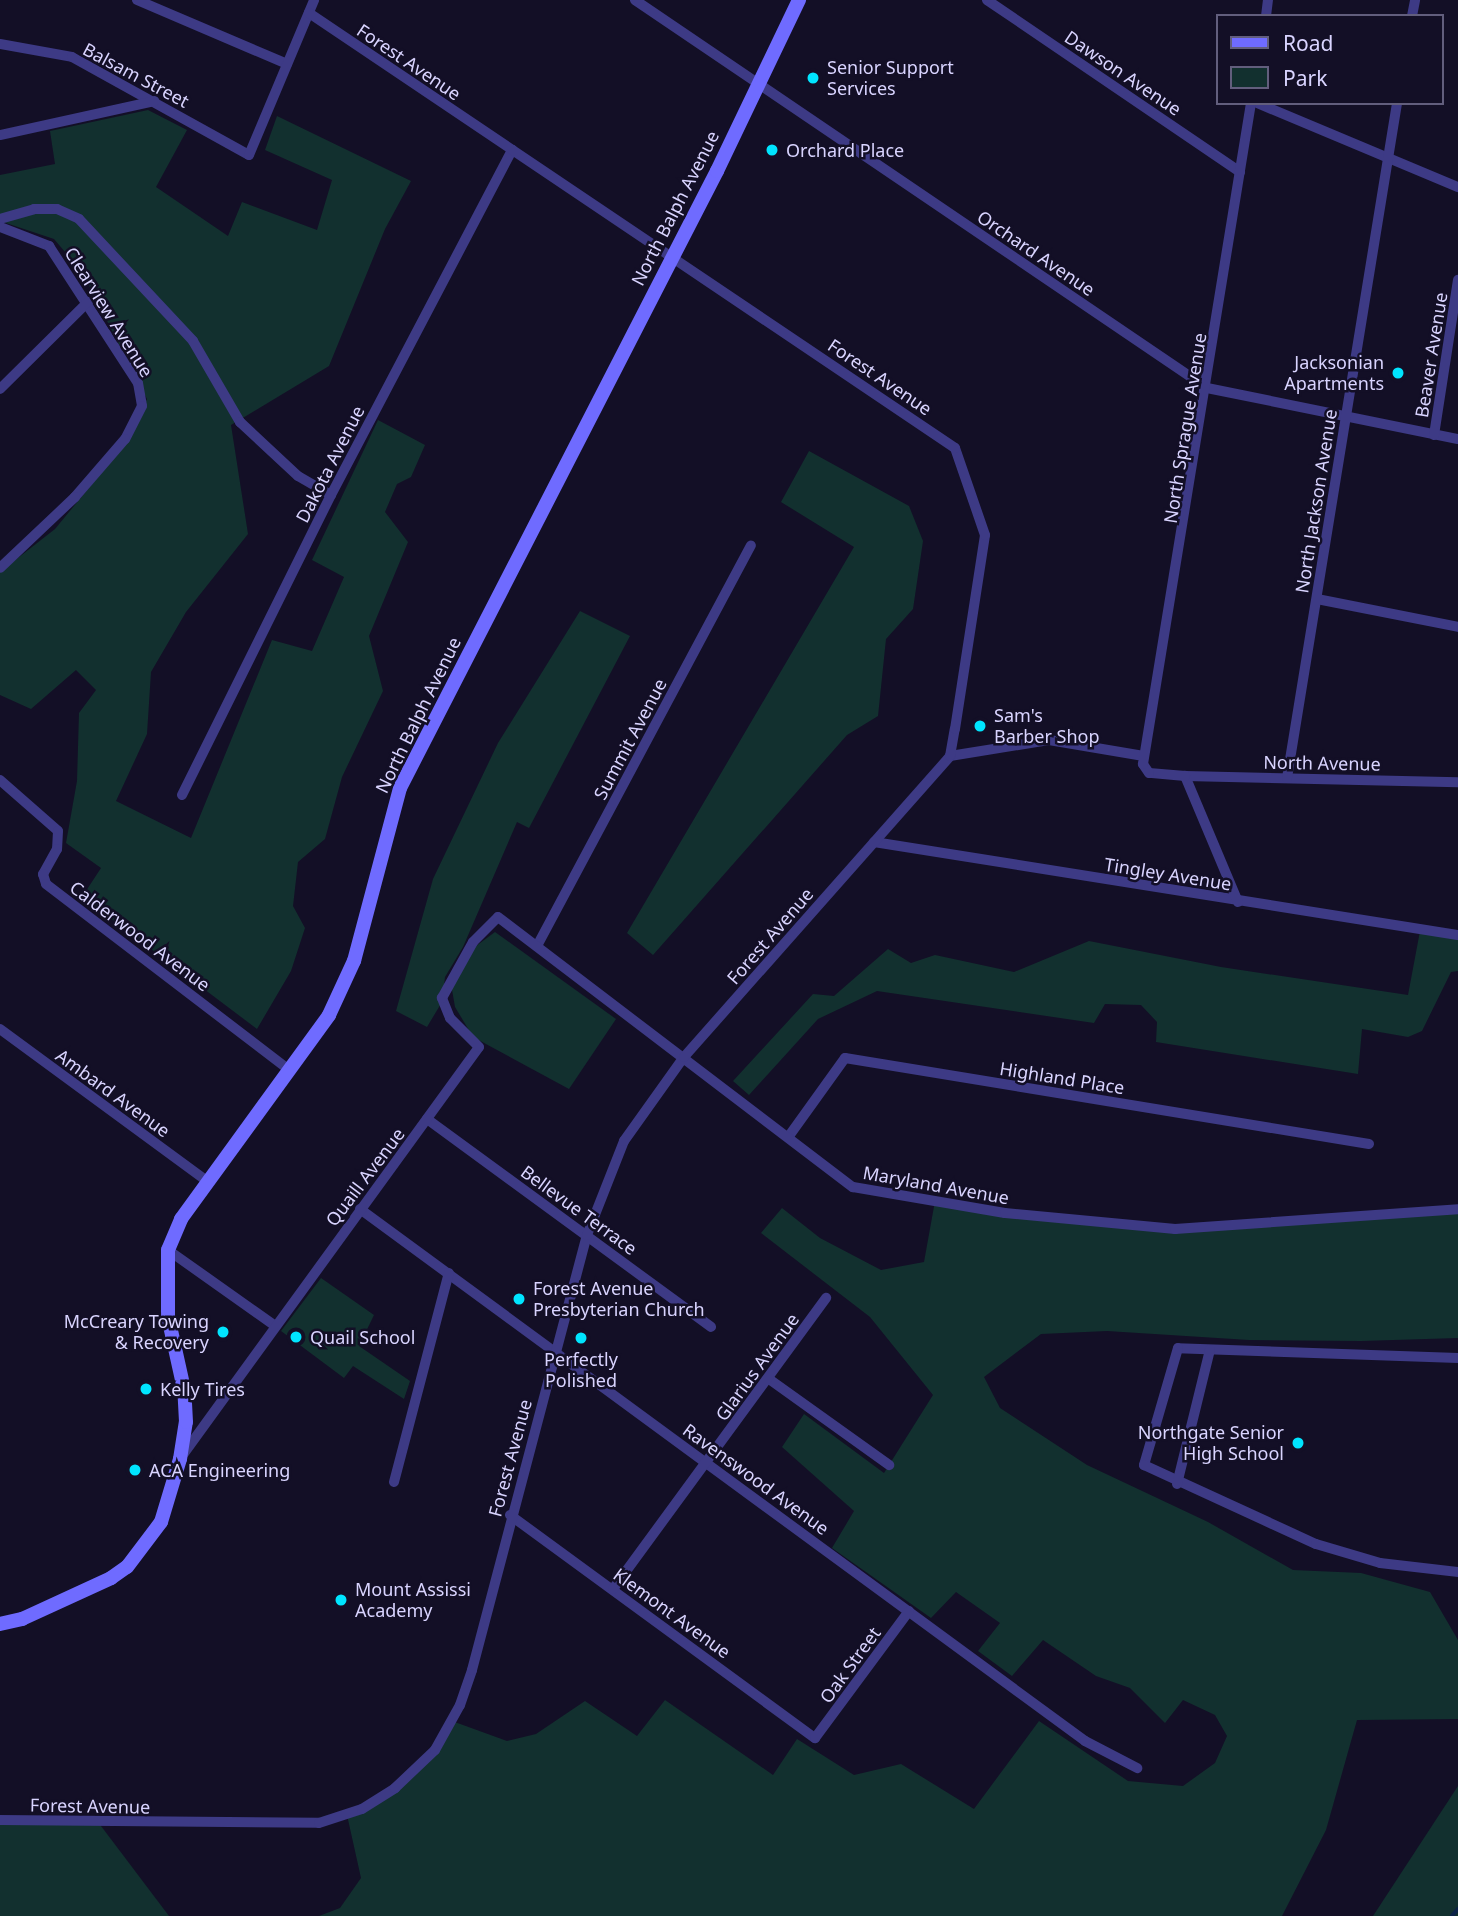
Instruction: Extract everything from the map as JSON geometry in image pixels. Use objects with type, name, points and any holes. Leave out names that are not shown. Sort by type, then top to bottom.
[{"type":"street","points":[[137,0],[287,64],[314,0]]},
{"type":"street","name":"Orchard Avenue","points":[[635,0],[1207,388],[1458,439]]},
{"type":"street","name":"North Balph Avenue","points":[[0,1624],[22,1619],[127,1567],[160,1522],[180,1459],[184,1389],[169,1317],[168,1250],[181,1219],[329,1016],[354,961],[400,788],[799,0]]},
{"type":"street","name":"Dawson Avenue","points":[[988,0],[1240,172]]},
{"type":"street","name":"Forest Avenue","points":[[0,1821],[320,1823],[362,1809],[421,1765],[448,1730],[472,1670],[510,1515],[587,1235],[624,1141],[684,1057],[950,756],[985,536],[959,454],[950,442],[309,13]]},
{"type":"street","name":"Balsam Street","points":[[0,44],[72,58],[249,155],[287,64]]},
{"type":"street","points":[[0,135],[154,101]]},
{"type":"street","name":"North Sprague Avenue","points":[[1144,756],[1207,388],[1251,105]]},
{"type":"street","points":[[1262,105],[1458,187]]},
{"type":"street","name":"North Jackson Avenue","points":[[1287,778],[1397,105]]},
{"type":"street","name":"Dakota Avenue","points":[[182,795],[331,495],[512,150]]},
{"type":"street","points":[[0,219],[34,209],[57,209],[79,219],[180,326],[240,422],[269,453],[331,495]]},
{"type":"street","name":"Clearview Avenue","points":[[0,228],[49,246],[88,302],[138,383],[142,406],[125,439],[84,487],[52,523],[0,569]]},
{"type":"street","name":"Beaver Avenue","points":[[1434,435],[1458,279]]},
{"type":"street","points":[[0,389],[88,302]]},
{"type":"street","name":"Summit Avenue","points":[[537,946],[751,546]]},
{"type":"street","points":[[1317,599],[1458,627]]},
{"type":"street","points":[[950,756],[1049,740],[1144,756]]},
{"type":"street","name":"North Avenue","points":[[1144,756],[1143,767],[1149,773],[1185,776],[1458,782]]},
{"type":"street","points":[[1185,776],[1238,902]]},
{"type":"street","name":"Calderwood Avenue","points":[[0,780],[58,831],[57,849],[43,874],[46,884],[289,1070]]},
{"type":"street","name":"Tingley Avenue","points":[[874,842],[1458,935]]},
{"type":"street","name":"Maryland Avenue","points":[[498,917],[853,1187],[1005,1213],[1175,1229],[1458,1209]]},
{"type":"street","name":"Quaill Avenue","points":[[180,1459],[274,1325],[479,1047],[450,1018],[442,998],[473,942],[498,917]]},
{"type":"street","name":"Ambard Avenue","points":[[0,1028],[208,1182]]},
{"type":"street","name":"Highland Place","points":[[789,1136],[845,1058],[1369,1144]]},
{"type":"street","name":"Bellevue Terrace","points":[[427,1119],[712,1327]]},
{"type":"street","name":"Ravenswood Avenue","points":[[360,1209],[1084,1741],[1137,1768]]},
{"type":"street","points":[[168,1250],[274,1325]]},
{"type":"street","points":[[394,1482],[449,1273]]},
{"type":"street","name":"Glarius Avenue","points":[[613,1589],[769,1379],[826,1297]]},
{"type":"street","points":[[1458,1358],[1178,1348],[1144,1465],[1177,1484],[1316,1544],[1380,1563],[1458,1572]]},
{"type":"street","points":[[1177,1484],[1210,1350]]},
{"type":"street","points":[[769,1379],[889,1465]]},
{"type":"street","name":"Klemont Avenue","points":[[510,1515],[815,1738]]},
{"type":"street","name":"Oak Street","points":[[815,1738],[909,1611]]},
{"type":"green space","points":[[148,110],[187,130],[156,187],[228,236],[242,202],[317,230],[332,180],[265,150],[277,116],[411,181],[385,229],[329,366],[231,425],[248,534],[186,612],[151,672],[147,734],[116,801],[191,838],[272,640],[312,651],[344,577],[312,560],[378,420],[425,445],[411,477],[397,484],[385,512],[408,542],[369,636],[383,691],[342,777],[325,839],[298,862],[293,906],[305,928],[291,971],[257,1029],[82,897],[101,868],[66,843],[77,781],[79,713],[96,690],[76,670],[31,709],[0,695],[0,572],[55,529],[126,443],[147,399],[82,272],[54,239],[0,221],[0,175],[55,164],[50,131]]},
{"type":"green space","points":[[809,451],[909,506],[923,541],[913,609],[886,639],[878,716],[847,735],[653,955],[627,933],[854,547],[781,502]]},
{"type":"green space","points":[[580,611],[630,636],[529,828],[517,822],[463,947],[445,977],[442,1002],[427,1027],[396,1011],[433,879],[498,743]]},
{"type":"green space","points":[[1420,931],[1458,935],[1458,971],[1451,972],[1422,1031],[1408,1037],[1362,1029],[1358,1074],[1156,1042],[1157,1022],[1141,1005],[1105,1004],[1094,1023],[877,991],[818,1019],[749,1095],[733,1081],[813,994],[834,996],[888,949],[911,963],[935,955],[1014,972],[1089,941],[1221,967],[1408,995]]},
{"type":"green space","points":[[495,932],[616,1019],[569,1089],[473,1037],[455,1007],[451,984],[476,946]]},
{"type":"green space","points":[[935,1201],[1175,1229],[1458,1209],[1458,1338],[1249,1340],[1107,1331],[1041,1334],[984,1377],[1000,1408],[1087,1465],[1208,1522],[1293,1570],[1361,1573],[1430,1592],[1458,1640],[1458,1719],[1357,1720],[1326,1830],[1282,1916],[319,1916],[340,1908],[361,1878],[347,1815],[421,1765],[452,1721],[507,1741],[536,1734],[585,1701],[637,1736],[665,1700],[773,1775],[797,1739],[854,1775],[901,1764],[974,1809],[1039,1721],[1128,1781],[1183,1786],[1215,1763],[1227,1736],[1215,1715],[1183,1700],[1165,1723],[1130,1688],[1096,1676],[1043,1640],[1012,1676],[978,1651],[1000,1623],[956,1592],[931,1618],[832,1548],[854,1511],[782,1447],[804,1414],[884,1473],[933,1395],[870,1317],[761,1233],[782,1208],[820,1238],[881,1270],[924,1262]]},
{"type":"green space","points":[[321,1278],[374,1315],[359,1346],[410,1381],[404,1399],[353,1366],[344,1378],[281,1331]]},
{"type":"green space","points":[[1458,1786],[1458,1916],[1373,1916]]},
{"type":"green space","points":[[0,1820],[98,1822],[169,1916],[0,1916]]},
{"type":"waterway","points":[[1452,1916],[1458,1909]]},
{"type":"place","name":"Senior Support Services","points":[[813,78]]},
{"type":"place","name":"Orchard Place","points":[[772,150]]},
{"type":"place","name":"Jacksonian Apartments","points":[[1398,373]]},
{"type":"place","name":"Sam's Barber Shop","points":[[980,726]]},
{"type":"place","name":"Forest Avenue Presbyterian Church","points":[[519,1299]]},
{"type":"place","name":"McCreary Towing & Recovery","points":[[223,1332]]},
{"type":"place","name":"Quail School","points":[[296,1337]]},
{"type":"place","name":"Perfectly Polished","points":[[581,1338]]},
{"type":"place","name":"Kelly Tires","points":[[146,1389]]},
{"type":"place","name":"Northgate Senior High School","points":[[1298,1443]]},
{"type":"place","name":"ACA Engineering","points":[[135,1470]]},
{"type":"place","name":"Mount Assissi Academy","points":[[341,1600]]}]
